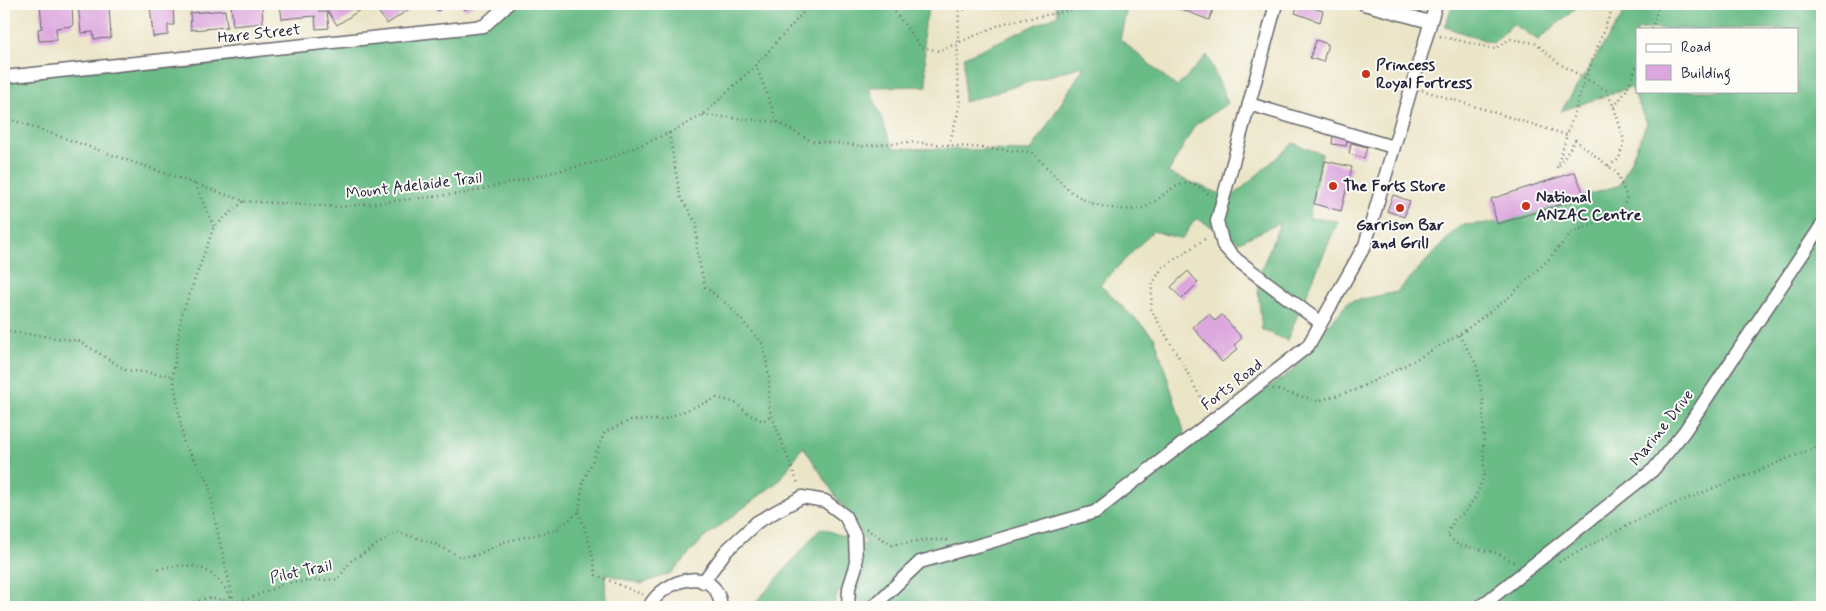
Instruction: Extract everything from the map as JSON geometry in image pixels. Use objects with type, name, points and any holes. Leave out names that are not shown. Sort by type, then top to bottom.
[{"type":"street","name":"Hare Street","points":[[4,77],[484,26],[508,4]]},
{"type":"street","points":[[1276,4],[1218,220],[1223,245],[1237,260],[1321,323]]},
{"type":"street","points":[[1364,4],[1429,28]]},
{"type":"street","name":"Forts Road","points":[[873,607],[920,562],[1095,512],[1308,346],[1365,244],[1436,4]]},
{"type":"street","points":[[1249,104],[1394,147]]},
{"type":"street","name":"Marine Drive","points":[[1480,607],[1653,470],[1684,432],[1822,225]]},
{"type":"street","points":[[703,582],[726,552],[757,522],[802,497],[825,501],[845,516],[855,536],[856,566],[849,588],[848,607]]},
{"type":"street","points":[[651,603],[675,582],[692,578],[712,587],[718,595],[721,607]]},
{"type":"path","name":"Mount Adelaide Trail","points":[[4,118],[244,201],[340,207],[466,194],[605,160],[669,133],[703,115],[756,65],[811,4]]},
{"type":"path","points":[[889,4],[921,48],[940,51],[1004,23],[1072,10],[1077,4]]},
{"type":"path","points":[[949,146],[960,105],[957,74],[959,4]]},
{"type":"path","points":[[959,11],[981,4]]},
{"type":"path","points":[[1060,4],[1072,10]]},
{"type":"path","points":[[1261,383],[1281,393],[1318,401],[1355,390],[1459,335],[1508,298],[1548,260],[1572,232],[1620,215],[1627,197],[1616,172],[1575,140],[1557,168],[1586,77],[1613,4]]},
{"type":"path","points":[[1652,28],[1659,4]]},
{"type":"path","points":[[1429,28],[1495,49],[1510,39],[1535,43],[1560,64],[1606,90],[1614,107],[1624,140],[1619,159],[1608,166]]},
{"type":"path","points":[[756,65],[777,122]]},
{"type":"path","points":[[1614,107],[1626,91],[1636,67]]},
{"type":"path","points":[[1411,86],[1567,135]]},
{"type":"path","points":[[703,115],[777,122],[811,141],[863,146],[909,142],[1031,152],[1043,162],[1062,186],[1086,201],[1112,207],[1139,209],[1165,196],[1178,184],[1192,184],[1222,203]]},
{"type":"path","points":[[669,133],[680,196],[696,223],[696,252],[705,287],[728,305],[763,344],[769,377],[769,409],[790,460],[802,497]]},
{"type":"path","points":[[195,184],[214,227]]},
{"type":"path","points":[[235,607],[215,521],[209,483],[184,444],[172,376],[181,317],[214,227],[244,201]]},
{"type":"path","points":[[1212,421],[1184,366],[1151,310],[1152,285],[1162,268],[1206,238],[1218,220]]},
{"type":"path","points":[[4,331],[79,341],[126,370],[172,376]]},
{"type":"path","points":[[1459,335],[1476,364],[1483,400],[1484,476],[1476,496],[1466,511],[1454,520],[1447,535],[1458,545],[1497,553],[1529,570]]},
{"type":"path","points":[[651,603],[596,574],[591,548],[579,512],[583,482],[606,432],[631,420],[662,420],[717,398],[734,402],[750,415],[763,421],[771,415]]},
{"type":"path","points":[[1557,563],[1649,514],[1822,445]]},
{"type":"path","name":"Pilot Trail","points":[[180,607],[207,598],[233,601],[248,599],[286,583],[338,579],[351,561],[397,532],[433,543],[458,556],[475,556],[504,542],[556,530],[579,512]]},
{"type":"path","points":[[845,516],[892,545],[923,540],[950,540]]},
{"type":"path","points":[[158,569],[178,564],[196,564],[224,585],[233,601]]},
{"type":"green space","points":[[505,4],[930,4],[923,31],[927,86],[869,87],[893,148],[1031,151],[1085,65],[964,102],[964,57],[1058,15],[1055,4],[1128,4],[1120,39],[1177,87],[1207,55],[1228,103],[1195,125],[1168,173],[1231,198],[1293,143],[1322,154],[1309,218],[1338,221],[1287,340],[1262,330],[1257,280],[1280,223],[1239,242],[1196,218],[1182,239],[1153,231],[1100,285],[1155,338],[1188,444],[1292,371],[1348,302],[1397,292],[1460,225],[1493,223],[1620,185],[1647,123],[1631,87],[1561,111],[1630,4],[1822,4],[1822,607],[864,607],[839,590],[833,607],[752,607],[821,528],[868,546],[803,446],[780,480],[704,538],[671,573],[641,584],[605,574],[606,607],[4,607],[4,75],[476,27]]},
{"type":"green space","points":[[1453,4],[1581,4],[1538,40],[1513,24],[1493,43],[1445,27]]},
{"type":"building","points":[[40,4],[72,4],[73,26],[56,28],[57,40],[39,41],[38,29],[42,28]]},
{"type":"building","points":[[78,4],[92,4],[92,9],[109,7],[111,38],[94,39],[93,32],[81,33]]},
{"type":"building","points":[[150,4],[173,4],[174,25],[168,25],[168,35],[153,37]]},
{"type":"building","points":[[231,4],[262,4],[263,23],[233,26]]},
{"type":"building","points":[[280,4],[319,4],[319,12],[327,12],[329,28],[316,29],[315,16],[282,19]]},
{"type":"building","points":[[323,4],[369,4],[337,25]]},
{"type":"building","points":[[373,4],[413,4],[414,6],[387,24]]},
{"type":"building","points":[[433,4],[448,4],[438,11]]},
{"type":"building","points":[[460,4],[475,4],[465,10]]},
{"type":"building","points":[[1168,4],[1215,4],[1209,20]]},
{"type":"building","points":[[1298,4],[1323,11],[1320,22],[1295,13]]},
{"type":"building","points":[[225,10],[227,27],[191,30],[190,13]]},
{"type":"building","points":[[1316,40],[1328,44],[1323,62],[1310,58]]},
{"type":"building","points":[[1333,135],[1348,138],[1346,146],[1332,144]]},
{"type":"building","points":[[1351,143],[1367,147],[1364,158],[1349,154]]},
{"type":"building","name":"The Forts Store","points":[[1325,161],[1352,167],[1341,211],[1314,204]]},
{"type":"building","points":[[1575,172],[1585,197],[1497,224],[1491,199]]},
{"type":"building","points":[[1393,195],[1410,201],[1404,217],[1387,211]]},
{"type":"building","points":[[1188,271],[1198,283],[1182,299],[1171,287]]},
{"type":"building","points":[[1209,314],[1215,321],[1222,315],[1242,338],[1234,345],[1238,349],[1222,362],[1193,327]]},
{"type":"place","name":"Princess Royal Fortress","points":[[1366,74]]},
{"type":"place","name":"The Forts Store","points":[[1333,186]]},
{"type":"place","name":"National ANZAC Centre","points":[[1526,206]]},
{"type":"place","name":"Garrison Bar and Grill","points":[[1400,208]]}]
